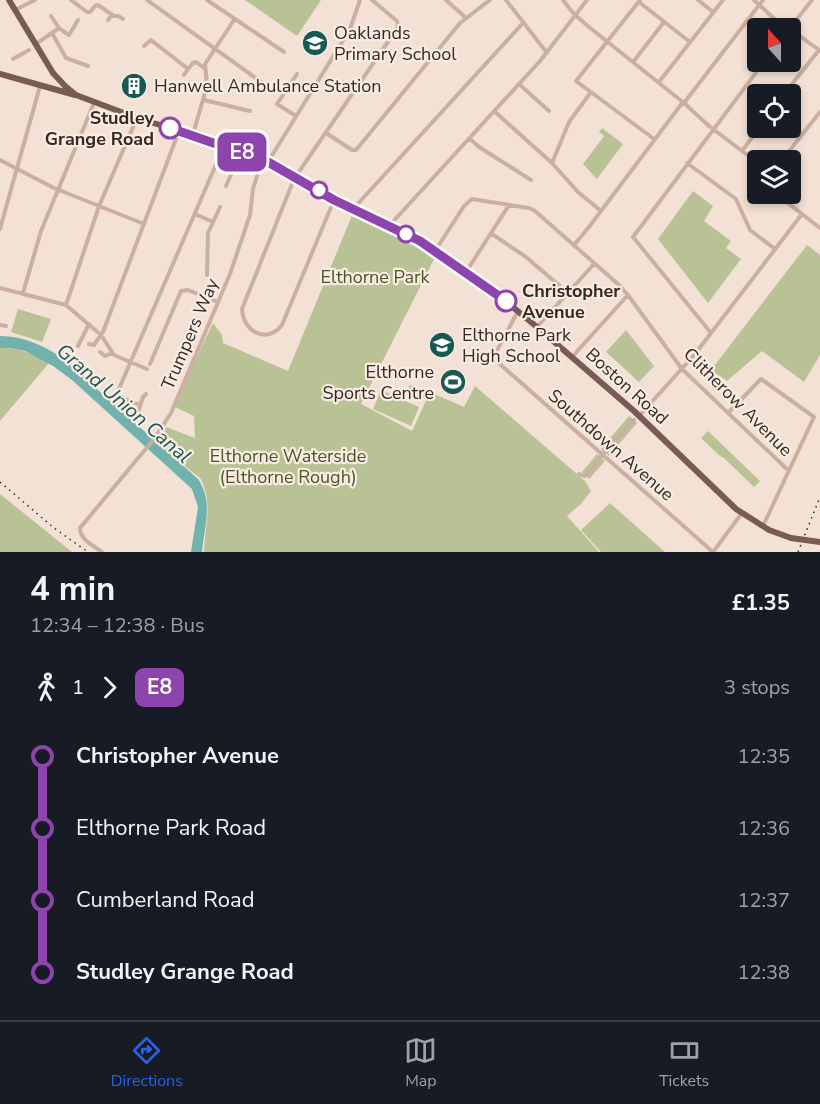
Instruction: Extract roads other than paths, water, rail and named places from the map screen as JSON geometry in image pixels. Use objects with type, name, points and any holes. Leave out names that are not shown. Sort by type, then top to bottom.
[{"type":"main road","name":"Boston Road","points":[[9,0],[34,47],[53,73],[76,95]]},
{"type":"main road","points":[[43,87],[51,87],[55,83],[53,73]]},
{"type":"main road","name":"Boston Road","points":[[0,74],[76,95],[137,118],[265,160],[334,200],[390,225],[435,251],[519,311],[742,513],[776,534],[820,542]]},
{"type":"street","points":[[15,10],[35,0]]},
{"type":"street","points":[[71,0],[87,12],[98,5],[112,15],[118,15],[123,19]]},
{"type":"street","points":[[147,0],[264,84]]},
{"type":"street","points":[[207,0],[284,52]]},
{"type":"street","name":"Trumpers Way","points":[[102,552],[80,534],[80,528],[154,439],[171,413],[218,302],[250,215],[253,189],[265,160],[296,116],[350,29],[360,0]]},
{"type":"street","points":[[334,200],[282,326],[279,330],[267,335],[255,333],[244,322],[242,309],[296,177],[398,27],[397,21],[372,0]]},
{"type":"street","points":[[446,0],[465,18]]},
{"type":"street","points":[[326,133],[352,150],[356,150],[465,18],[490,0]]},
{"type":"street","points":[[506,0],[547,53]]},
{"type":"street","points":[[563,0],[575,15],[747,155]]},
{"type":"street","points":[[390,225],[547,53],[588,0]]},
{"type":"street","points":[[698,0],[713,12]]},
{"type":"street","points":[[659,82],[723,0]]},
{"type":"street","points":[[754,0],[761,2],[775,18]]},
{"type":"street","points":[[798,18],[812,0]]},
{"type":"street","points":[[654,139],[576,81],[639,1],[690,42]]},
{"type":"street","points":[[574,245],[761,2]]},
{"type":"street","points":[[108,20],[112,15]]},
{"type":"street","points":[[51,16],[59,28],[69,35],[78,20]]},
{"type":"street","points":[[193,135],[208,81],[205,69],[207,59],[234,20]]},
{"type":"street","points":[[633,62],[664,22]]},
{"type":"street","points":[[354,208],[523,23]]},
{"type":"street","points":[[13,59],[59,28]]},
{"type":"street","points":[[52,33],[66,58],[88,66]]},
{"type":"street","points":[[792,84],[820,50],[801,37]]},
{"type":"street","points":[[144,46],[151,40],[188,69]]},
{"type":"street","points":[[184,75],[196,62],[205,69]]},
{"type":"street","points":[[711,333],[633,237],[756,72]]},
{"type":"street","points":[[296,116],[277,104],[297,74]]},
{"type":"street","points":[[519,84],[549,111]]},
{"type":"street","points":[[0,230],[43,87]]},
{"type":"street","points":[[552,163],[568,122],[591,92]]},
{"type":"street","points":[[204,100],[250,111]]},
{"type":"street","points":[[24,293],[41,231],[94,103]]},
{"type":"street","points":[[494,111],[552,163],[578,192],[601,211]]},
{"type":"street","points":[[790,150],[820,112]]},
{"type":"street","points":[[66,304],[99,206],[137,118]]},
{"type":"street","points":[[88,344],[94,345],[101,335],[180,131]]},
{"type":"street","points":[[469,138],[479,147],[531,180]]},
{"type":"street","points":[[742,151],[752,138]]},
{"type":"street","points":[[140,405],[120,397],[118,393],[224,146]]},
{"type":"street","points":[[226,186],[241,152]]},
{"type":"street","points":[[0,160],[57,189],[144,224]]},
{"type":"street","points":[[687,163],[736,199],[750,230],[775,249]]},
{"type":"street","name":"Clitherow Avenue","points":[[435,251],[468,201],[476,199],[535,211],[628,295],[682,369],[789,471]]},
{"type":"street","points":[[789,204],[820,228]]},
{"type":"street","points":[[466,272],[510,205]]},
{"type":"street","points":[[207,275],[208,233],[220,207]]},
{"type":"street","points":[[195,214],[213,222]]},
{"type":"street","points":[[579,474],[588,475],[602,455],[682,369],[802,214]]},
{"type":"street","points":[[492,234],[526,257],[568,292]]},
{"type":"street","points":[[537,327],[594,264]]},
{"type":"street","points":[[0,288],[66,304],[101,335],[111,353],[147,369]]},
{"type":"street","points":[[150,364],[181,291],[188,290],[218,302]]},
{"type":"street","points":[[572,357],[628,295]]},
{"type":"street","name":"Southdown Avenue","points":[[519,311],[492,359],[713,552]]},
{"type":"street","points":[[78,346],[89,324]]},
{"type":"street","points":[[0,325],[6,326]]},
{"type":"street","points":[[100,352],[107,358],[111,353]]},
{"type":"street","points":[[728,413],[761,380],[813,415],[814,418],[763,527]]},
{"type":"street","points":[[138,411],[146,394]]},
{"type":"street","points":[[713,552],[742,513]]},
{"type":"water","points":[[0,336],[32,342],[62,358],[198,479],[206,497],[207,506],[202,552],[191,552],[198,507],[192,489],[72,380],[53,366],[25,351],[0,348]]},
{"type":"railway","points":[[0,482],[54,528],[88,552]]},
{"type":"railway","points":[[798,552],[820,497]]},
{"type":"place","name":"Oaklands Primary School","points":[[315,43]]},
{"type":"place","name":"Hanwell Ambulance Station","points":[[134,86]]},
{"type":"place","name":"Studley Grange Road","points":[[170,128]]},
{"type":"place","name":"Christopher Avenue","points":[[506,301]]},
{"type":"place","name":"Elthorne Park High School","points":[[442,345]]},
{"type":"place","name":"Elthorne Sports Centre","points":[[453,382]]},
{"type":"park label","name":"Elthorne Park","points":[[375,277]]},
{"type":"park label","name":"Elthorne Waterside (Elthorne Rough)","points":[[288,466]]},
{"type":"water label","name":"Grand Union Canal","points":[[124,403]]}]
